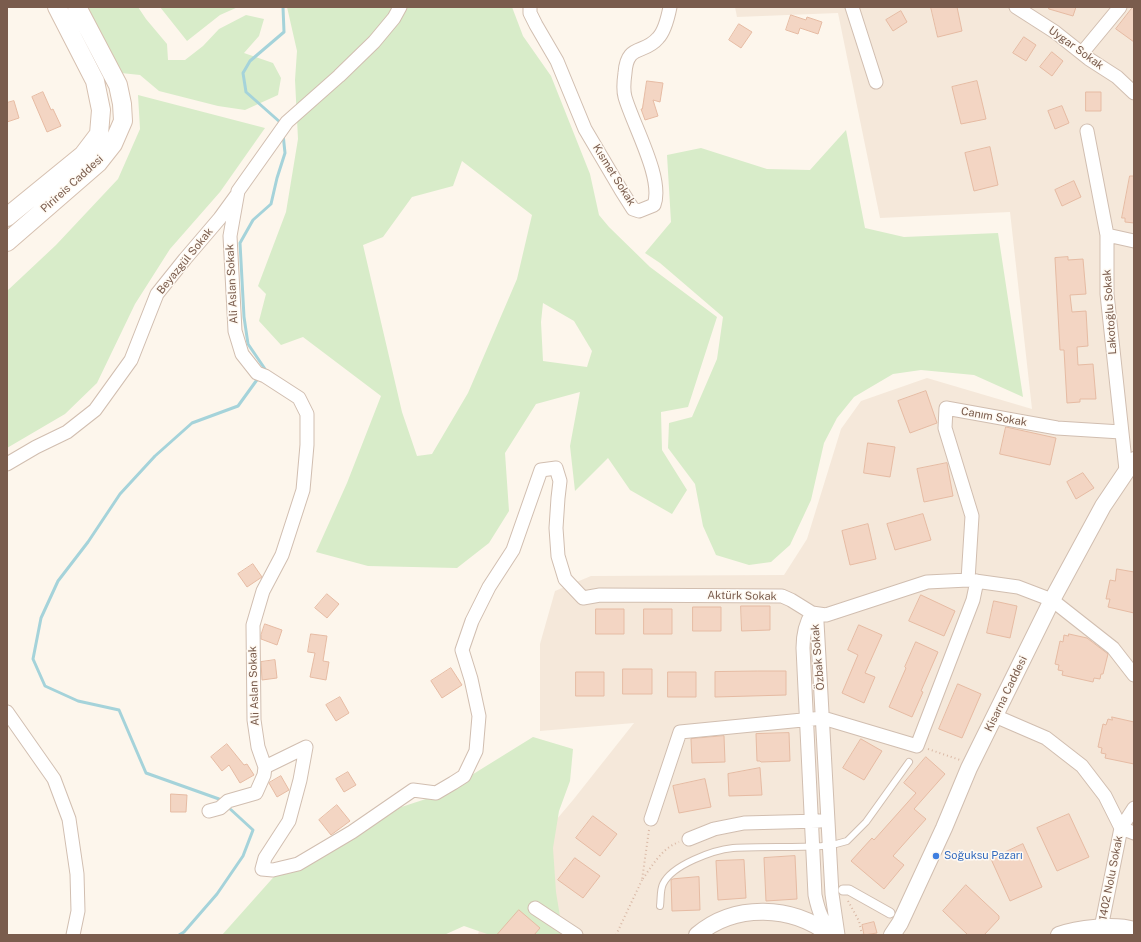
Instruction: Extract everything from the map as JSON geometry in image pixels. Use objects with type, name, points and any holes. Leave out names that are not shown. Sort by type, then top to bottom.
[{"type":"main road","name":"Pirireis Caddesi","points":[[7,217],[83,155],[99,134],[100,110],[94,81],[57,7]]},
{"type":"main road","name":"Pirireis Caddesi","points":[[7,242],[98,162],[113,144],[122,121],[122,104],[118,85],[78,7]]},
{"type":"street","name":"Ali Aslan Sokak","points":[[265,767],[258,747],[254,720],[253,625],[263,591],[282,555],[303,490],[307,445],[307,414],[299,398],[261,374],[242,354],[235,331],[230,236],[238,191],[287,122],[339,76],[359,56],[394,18],[400,7]]},
{"type":"street","name":"Kısmet Sokak","points":[[530,7],[530,13],[557,61],[585,129],[633,209],[639,211],[654,205],[656,199],[654,173],[625,96],[625,70],[631,53],[649,46],[658,39],[662,33],[670,7]]},
{"type":"street","points":[[852,7],[876,82]]},
{"type":"street","name":"Uygar Sokak","points":[[1016,7],[1055,32],[1117,77],[1134,93]]},
{"type":"street","points":[[1082,53],[1120,7]]},
{"type":"street","name":"Lakotoğlu Sokak","points":[[1087,131],[1107,235],[1107,294],[1121,432],[1130,465]]},
{"type":"street","name":"Beyazgül Sokak","points":[[7,464],[36,447],[67,432],[95,410],[131,360],[157,294],[220,218],[238,191]]},
{"type":"street","points":[[1107,235],[1134,241]]},
{"type":"street","name":"Canım Sokak","points":[[973,581],[972,516],[945,428],[946,408],[1057,428],[1121,432]]},
{"type":"street","name":"Kisarna Caddesi","points":[[892,935],[900,923],[944,828],[969,768],[1052,600],[1103,506],[1130,465]]},
{"type":"street","name":"Aktürk Sokak","points":[[265,767],[306,747],[300,780],[289,821],[265,858],[262,869],[273,870],[298,864],[352,832],[413,790],[436,793],[464,776],[476,751],[479,716],[471,679],[462,650],[472,620],[513,550],[541,470],[556,468],[560,482],[556,528],[558,556],[565,579],[583,598],[600,595],[782,596],[812,613]]},
{"type":"street","points":[[650,819],[680,732],[823,718],[917,746],[973,600],[973,581]]},
{"type":"street","points":[[812,613],[826,615],[926,582],[973,581],[1018,587],[1052,600],[1113,648],[1134,675]]},
{"type":"street","name":"Özbak Sokak","points":[[834,935],[818,911],[814,895],[803,648],[804,631],[807,620],[812,613],[817,622],[832,894],[838,935]]},
{"type":"street","points":[[7,712],[54,779],[69,819],[77,874],[78,911],[73,935]]},
{"type":"street","points":[[995,716],[1046,738],[1082,766],[1105,796],[1121,828],[1134,833]]},
{"type":"street","points":[[219,806],[256,793],[264,775],[265,767]]},
{"type":"street","name":"1402 Nolu Sokak","points":[[1101,928],[1121,828],[1134,808]]},
{"type":"street","points":[[689,839],[714,829],[744,823],[828,821]]},
{"type":"street","points":[[843,890],[850,890],[890,913]]},
{"type":"street","points":[[534,908],[576,935]]},
{"type":"street","points":[[697,935],[714,922],[742,913],[762,911],[784,913],[804,919],[830,935]]},
{"type":"street","points":[[1059,935],[1087,929],[1101,928],[1134,930]]},
{"type":"lane","points":[[660,906],[663,885],[671,874],[684,865],[706,855],[731,848],[812,847],[847,841],[866,822],[909,762]]},
{"type":"path","points":[[917,746],[965,761]]},
{"type":"path","points":[[642,880],[650,819]]},
{"type":"path","points":[[616,935],[642,880],[660,856],[672,845],[689,839]]},
{"type":"shaded area","points":[[735,7],[1134,7],[1134,935],[478,935],[484,905],[573,800],[634,723],[540,731],[540,644],[555,591],[591,576],[784,575],[807,539],[841,429],[861,401],[927,378],[1032,409],[1010,212],[880,218],[838,13],[737,17]]},
{"type":"green space","points":[[86,7],[138,7],[167,44],[168,60],[185,60],[203,46],[219,29],[246,15],[264,19],[259,36],[244,53],[273,63],[281,78],[278,95],[245,110],[218,106],[159,91],[140,75],[121,73]]},
{"type":"green space","points":[[160,7],[238,7],[220,15],[187,41]]},
{"type":"green space","points":[[287,7],[512,7],[523,36],[551,76],[590,174],[599,215],[609,227],[650,267],[717,317],[688,407],[661,412],[662,450],[687,490],[672,514],[630,490],[608,458],[575,491],[570,446],[580,392],[536,404],[505,453],[509,511],[489,543],[457,568],[368,566],[316,552],[347,483],[381,396],[303,337],[281,345],[259,321],[266,294],[258,286],[286,212],[298,139],[295,80],[297,51]],"holes":[[[462,161],[532,215],[517,279],[468,393],[432,454],[417,456],[402,412],[363,245],[383,237],[412,197],[453,186]],[[543,303],[574,321],[592,351],[587,367],[543,361],[541,322]]]},
{"type":"green space","points":[[138,95],[265,128],[220,192],[170,249],[135,304],[97,383],[65,414],[7,448],[7,291],[56,245],[118,179],[140,129]]},
{"type":"green space","points":[[846,130],[865,228],[904,237],[998,233],[1023,397],[974,375],[921,370],[893,374],[854,397],[837,418],[824,443],[811,500],[790,545],[771,562],[749,565],[716,555],[703,526],[695,484],[668,448],[669,423],[692,417],[717,359],[723,317],[660,263],[645,253],[671,222],[667,155],[701,148],[767,169],[810,170]]},
{"type":"green space","points":[[533,737],[573,749],[570,781],[559,811],[553,848],[556,892],[563,935],[490,935],[464,926],[444,935],[222,935],[279,871],[374,816],[441,794]]},
{"type":"building","points":[[931,7],[957,7],[962,31],[938,37]]},
{"type":"building","points":[[1049,7],[1076,7],[1073,16],[1049,9]]},
{"type":"building","points":[[1134,7],[1134,42],[1116,29]]},
{"type":"building","points":[[901,11],[907,22],[893,31],[886,20]]},
{"type":"building","points":[[791,15],[806,20],[807,17],[822,22],[818,34],[800,28],[798,34],[786,30]]},
{"type":"building","points":[[739,24],[752,32],[741,48],[729,40]]},
{"type":"building","points":[[1024,37],[1036,45],[1026,61],[1013,53]]},
{"type":"building","points":[[1052,52],[1063,61],[1052,76],[1040,67]]},
{"type":"building","points":[[647,81],[663,83],[660,102],[653,100],[658,116],[645,120],[641,109]]},
{"type":"building","points":[[977,81],[986,119],[961,124],[952,87]]},
{"type":"building","points":[[43,92],[51,110],[53,109],[61,126],[47,132],[32,97]]},
{"type":"building","points":[[1086,92],[1101,92],[1101,111],[1086,111]]},
{"type":"building","points":[[14,101],[19,118],[7,122],[7,103]]},
{"type":"building","points":[[1062,106],[1069,123],[1055,129],[1048,111]]},
{"type":"building","points":[[990,147],[998,185],[974,191],[965,153]]},
{"type":"building","points":[[1130,176],[1134,176],[1134,223],[1125,222],[1125,218],[1122,218]]},
{"type":"building","points":[[1074,181],[1081,197],[1062,206],[1055,190]]},
{"type":"building","points":[[1068,257],[1068,260],[1083,259],[1086,294],[1070,295],[1072,312],[1086,311],[1088,346],[1077,347],[1078,365],[1093,364],[1096,399],[1080,399],[1080,402],[1067,403],[1064,350],[1060,350],[1055,258]]},
{"type":"building","points":[[926,391],[937,423],[910,433],[898,401]]},
{"type":"building","points":[[1006,427],[1056,438],[1050,465],[1000,454]]},
{"type":"building","points":[[868,443],[895,447],[890,477],[864,473]]},
{"type":"building","points":[[947,463],[953,496],[924,502],[917,469]]},
{"type":"building","points":[[1083,473],[1094,488],[1076,499],[1067,482]]},
{"type":"building","points":[[923,514],[931,540],[895,550],[887,524]]},
{"type":"building","points":[[868,524],[876,559],[850,565],[842,531]]},
{"type":"building","points":[[253,564],[262,577],[247,587],[238,574]]},
{"type":"building","points":[[1117,569],[1134,572],[1134,613],[1108,607],[1110,599],[1106,599],[1110,580],[1115,581]]},
{"type":"building","points":[[327,594],[339,604],[327,618],[315,608]]},
{"type":"building","points":[[921,595],[955,611],[944,636],[909,621]]},
{"type":"building","points":[[994,601],[1017,606],[1010,638],[987,633]]},
{"type":"building","points":[[741,606],[770,606],[770,630],[742,631]]},
{"type":"building","points":[[693,607],[721,607],[721,631],[693,631]]},
{"type":"building","points":[[596,609],[624,609],[624,634],[596,634]]},
{"type":"building","points":[[644,609],[672,609],[672,634],[644,634]]},
{"type":"building","points":[[265,624],[282,630],[277,645],[261,639]]},
{"type":"building","points":[[859,625],[882,635],[865,673],[875,677],[864,703],[842,693],[858,655],[848,650]]},
{"type":"building","points":[[311,634],[327,636],[323,661],[329,662],[326,680],[310,677],[315,653],[308,652]]},
{"type":"building","points":[[1069,634],[1087,638],[1108,654],[1103,674],[1101,674],[1100,679],[1094,678],[1093,682],[1062,675],[1063,671],[1058,670],[1059,665],[1055,664],[1060,641],[1063,642],[1064,635],[1068,636]]},
{"type":"building","points":[[916,642],[938,652],[921,691],[923,692],[912,717],[889,707]]},
{"type":"building","points":[[275,660],[277,678],[262,680],[261,662]]},
{"type":"building","points":[[451,668],[462,685],[442,698],[431,681]]},
{"type":"building","points":[[623,669],[652,669],[652,694],[623,694]]},
{"type":"building","points":[[786,671],[786,695],[715,697],[715,672]]},
{"type":"building","points":[[576,672],[604,672],[604,696],[576,696]]},
{"type":"building","points":[[668,672],[696,672],[696,697],[668,697]]},
{"type":"building","points":[[958,684],[981,694],[962,738],[939,729]]},
{"type":"building","points":[[340,697],[349,713],[336,721],[326,705]]},
{"type":"building","points":[[1112,717],[1134,722],[1134,764],[1105,758],[1106,754],[1101,753],[1102,748],[1098,747],[1103,724],[1106,725],[1108,719],[1112,720]]},
{"type":"building","points":[[789,733],[790,761],[757,761],[756,734]]},
{"type":"building","points":[[724,736],[725,762],[692,763],[691,739]]},
{"type":"building","points":[[861,739],[882,751],[864,780],[843,768]]},
{"type":"building","points":[[227,744],[244,765],[247,764],[254,775],[240,783],[229,765],[222,771],[211,757]]},
{"type":"building","points":[[926,757],[945,774],[914,809],[926,819],[893,856],[904,865],[884,889],[851,861],[872,838],[874,840],[916,793],[904,783]]},
{"type":"building","points":[[760,768],[762,795],[729,796],[728,774]]},
{"type":"building","points":[[348,772],[356,785],[344,792],[336,779]]},
{"type":"building","points":[[281,776],[289,790],[277,797],[269,783]]},
{"type":"building","points":[[705,779],[711,807],[679,813],[673,786]]},
{"type":"building","points":[[171,794],[187,795],[186,812],[171,812]]},
{"type":"building","points":[[337,805],[350,821],[331,835],[319,820]]},
{"type":"building","points":[[1069,814],[1089,857],[1057,871],[1037,828]]},
{"type":"building","points":[[593,816],[617,834],[600,856],[576,838]]},
{"type":"building","points":[[1023,844],[1042,887],[1010,901],[991,859]]},
{"type":"building","points":[[795,856],[797,899],[766,901],[764,858]]},
{"type":"building","points":[[575,858],[600,876],[583,898],[558,880]]},
{"type":"building","points":[[744,860],[746,898],[718,900],[716,861]]},
{"type":"building","points":[[699,877],[700,910],[672,911],[671,880]]},
{"type":"building","points":[[966,885],[999,916],[999,919],[984,935],[968,935],[943,911]]},
{"type":"building","points":[[519,910],[540,928],[534,935],[497,935]]},
{"type":"building","points":[[874,922],[877,933],[864,935],[862,925]]},
{"type":"waterway","points":[[281,123],[246,92],[243,73],[250,61],[284,32],[283,7]]},
{"type":"waterway","points":[[263,372],[265,369],[248,344],[244,317],[240,243],[253,220],[271,204],[285,153],[283,134]]},
{"type":"waterway","points":[[222,802],[219,799],[146,773],[119,710],[78,701],[45,686],[33,659],[41,618],[58,581],[88,542],[120,494],[155,456],[192,423],[238,406],[259,377]]},
{"type":"waterway","points":[[179,935],[184,932],[217,894],[243,856],[253,830],[228,807]]},
{"type":"place","name":"Soğuksu Pazarı","points":[[936,856]]}]
